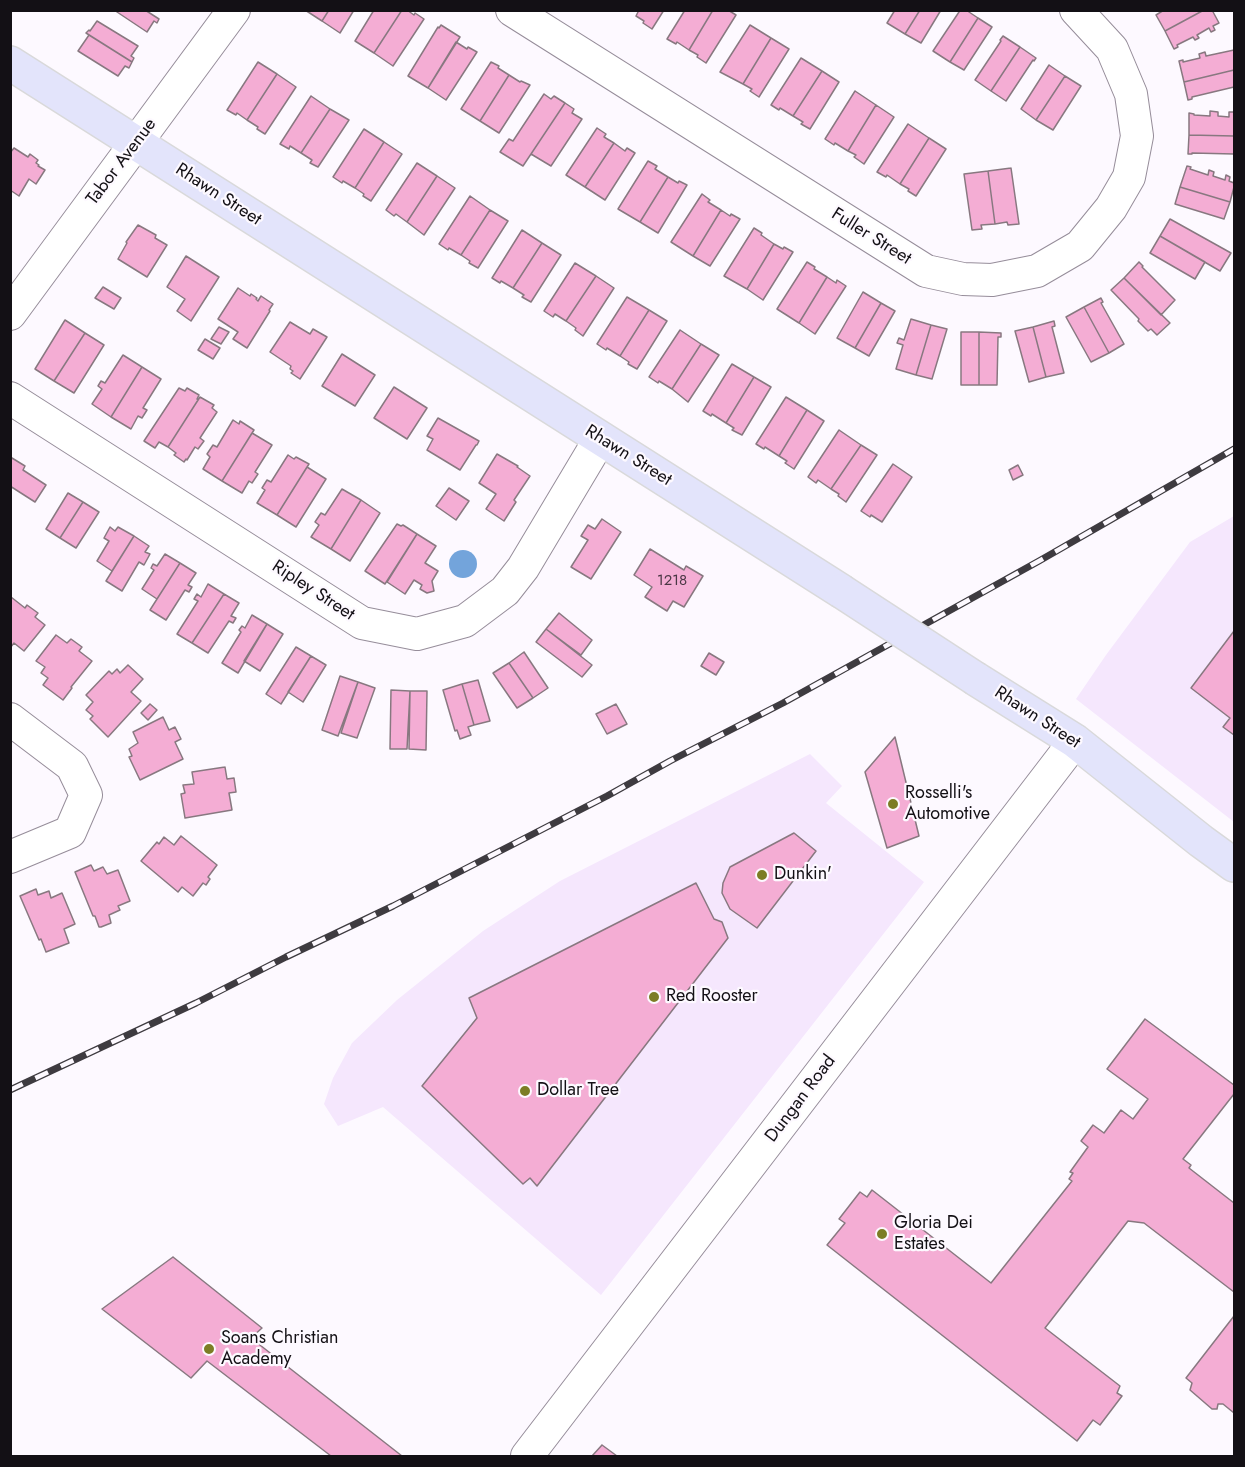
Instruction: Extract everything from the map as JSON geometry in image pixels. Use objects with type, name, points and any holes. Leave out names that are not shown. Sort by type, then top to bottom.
[{"type":"main road","name":"Rhawn Street","points":[[10,63],[1075,741],[1234,865]]},
{"type":"street","name":"Tabor Avenue","points":[[10,314],[234,10]]},
{"type":"street","name":"Fuller Street","points":[[512,10],[926,271],[963,279],[992,280],[1037,271],[1080,246],[1111,208],[1129,177],[1137,136],[1131,94],[1112,48],[1076,10]]},
{"type":"street","name":"Ripley Street","points":[[10,398],[362,623],[417,634],[465,621],[505,591],[523,568],[600,439]]},
{"type":"street","points":[[10,719],[72,766],[86,795],[70,832],[10,857]]},
{"type":"street","name":"Dungan Road","points":[[527,1456],[1075,741]]},
{"type":"shaded area","points":[[1234,516],[1234,822],[1076,699],[1190,542]]},
{"type":"shaded area","points":[[810,754],[842,786],[826,803],[924,882],[601,1295],[383,1107],[338,1126],[324,1104],[333,1078],[352,1043],[397,1000],[483,931],[560,881]]},
{"type":"water","points":[[463,550],[473,554],[477,564],[473,574],[463,578],[453,574],[449,564],[453,554]]},
{"type":"building","points":[[114,10],[145,10],[159,19],[157,23],[154,21],[147,32]]},
{"type":"building","points":[[305,10],[329,10],[322,21]]},
{"type":"building","points":[[329,10],[354,10],[340,33],[322,21]]},
{"type":"building","points":[[374,10],[402,10],[374,53],[355,41]]},
{"type":"building","points":[[402,10],[407,10],[414,15],[415,13],[424,19],[393,66],[374,53]]},
{"type":"building","points":[[639,10],[664,10],[652,29],[636,16]]},
{"type":"building","points":[[685,10],[713,10],[689,50],[667,39]]},
{"type":"building","points":[[713,10],[728,10],[736,15],[706,63],[689,50]]},
{"type":"building","points":[[895,10],[920,10],[905,34],[887,23]]},
{"type":"building","points":[[920,10],[941,10],[921,43],[905,34]]},
{"type":"building","points":[[957,10],[966,10],[978,18],[950,62],[933,51],[959,12]]},
{"type":"building","points":[[1164,10],[1204,10],[1165,31],[1156,15]]},
{"type":"building","points":[[1204,10],[1212,10],[1219,23],[1213,26],[1215,30],[1211,32],[1209,28],[1197,35],[1199,38],[1195,40],[1193,37],[1174,49],[1165,31]]},
{"type":"building","points":[[978,18],[992,27],[964,70],[950,62]]},
{"type":"building","points":[[97,21],[138,46],[131,56],[134,58],[132,62],[86,33]]},
{"type":"building","points":[[441,25],[460,37],[428,88],[408,76]]},
{"type":"building","points":[[750,25],[771,38],[743,84],[720,72]]},
{"type":"building","points":[[89,35],[132,62],[129,68],[125,66],[118,76],[78,51]]},
{"type":"building","points":[[1003,36],[1020,47],[991,91],[975,80]]},
{"type":"building","points":[[771,38],[789,49],[759,97],[743,84]]},
{"type":"building","points":[[456,42],[477,52],[446,100],[428,88]]},
{"type":"building","points":[[1020,47],[1036,58],[1006,101],[991,91]]},
{"type":"building","points":[[1234,50],[1234,70],[1184,82],[1179,61],[1200,58],[1199,54],[1205,52],[1206,56]]},
{"type":"building","points":[[801,58],[822,71],[793,116],[771,105]]},
{"type":"building","points":[[258,62],[277,74],[247,120],[227,110]]},
{"type":"building","points":[[491,62],[509,75],[480,121],[461,109]]},
{"type":"building","points":[[1049,65],[1065,76],[1036,120],[1021,109]]},
{"type":"building","points":[[1234,70],[1234,87],[1188,100],[1184,82]]},
{"type":"building","points":[[822,71],[839,82],[810,129],[793,116]]},
{"type":"building","points":[[277,74],[296,87],[265,134],[247,120]]},
{"type":"building","points":[[509,75],[530,85],[499,133],[480,121]]},
{"type":"building","points":[[1065,76],[1081,86],[1053,130],[1036,120]]},
{"type":"building","points":[[855,91],[876,105],[848,151],[825,139]]},
{"type":"building","points":[[544,94],[551,99],[554,96],[565,103],[523,166],[500,152],[509,139],[513,141]]},
{"type":"building","points":[[311,96],[330,109],[301,153],[290,146],[289,149],[280,144]]},
{"type":"building","points":[[565,103],[574,109],[572,113],[582,119],[551,166],[531,154]]},
{"type":"building","points":[[876,105],[894,117],[864,164],[854,157],[856,155],[848,151]]},
{"type":"building","points":[[330,109],[349,120],[318,167],[310,163],[312,160],[301,153]]},
{"type":"building","points":[[1210,111],[1218,112],[1218,116],[1229,117],[1229,112],[1234,112],[1234,136],[1189,135],[1189,113],[1210,116]]},
{"type":"building","points":[[908,124],[929,138],[900,184],[887,175],[886,177],[877,172]]},
{"type":"building","points":[[597,128],[606,134],[604,137],[614,143],[585,187],[566,175]]},
{"type":"building","points":[[364,129],[384,142],[355,188],[333,177]]},
{"type":"building","points":[[1189,135],[1234,136],[1234,154],[1188,154]]},
{"type":"building","points":[[929,138],[946,149],[916,196],[900,184]]},
{"type":"building","points":[[384,142],[402,154],[371,201],[355,188]]},
{"type":"building","points":[[614,143],[625,151],[627,148],[635,153],[605,200],[585,187]]},
{"type":"building","points":[[14,148],[28,157],[30,154],[38,160],[36,163],[38,166],[45,170],[36,184],[29,179],[19,196],[10,190],[10,153]]},
{"type":"building","points":[[648,161],[657,166],[655,169],[668,177],[640,222],[618,209]]},
{"type":"building","points":[[417,163],[437,176],[407,222],[386,210]]},
{"type":"building","points":[[1187,166],[1208,175],[1209,170],[1214,172],[1213,176],[1225,180],[1226,175],[1230,177],[1229,181],[1234,183],[1234,187],[1230,202],[1180,187]]},
{"type":"building","points":[[1011,168],[1019,224],[1008,225],[1007,222],[995,224],[988,171]]},
{"type":"building","points":[[988,171],[995,224],[981,225],[982,229],[972,230],[964,174]]},
{"type":"building","points":[[437,176],[455,188],[424,235],[407,222]]},
{"type":"building","points":[[668,177],[687,185],[658,233],[640,222]]},
{"type":"building","points":[[1180,187],[1230,202],[1224,219],[1175,204]]},
{"type":"building","points":[[702,194],[710,200],[708,202],[721,210],[693,256],[671,242]]},
{"type":"building","points":[[470,196],[490,210],[461,255],[439,244]]},
{"type":"building","points":[[490,210],[508,221],[478,268],[461,255]]},
{"type":"building","points":[[721,210],[740,219],[710,266],[693,256]]},
{"type":"building","points":[[1170,219],[1231,253],[1220,271],[1160,236]]},
{"type":"building","points":[[138,225],[156,235],[155,238],[167,245],[147,277],[118,259]]},
{"type":"building","points":[[754,228],[774,244],[747,289],[724,276]]},
{"type":"building","points":[[522,230],[542,243],[513,288],[492,278]]},
{"type":"building","points":[[1160,236],[1205,262],[1195,279],[1150,253]]},
{"type":"building","points":[[542,243],[561,255],[531,302],[513,288]]},
{"type":"building","points":[[774,244],[793,252],[763,300],[747,289]]},
{"type":"building","points":[[186,256],[219,277],[191,321],[177,311],[185,299],[167,287]]},
{"type":"building","points":[[807,262],[827,277],[799,323],[777,309]]},
{"type":"building","points":[[1139,262],[1175,300],[1161,315],[1124,278]]},
{"type":"building","points":[[575,263],[596,276],[566,321],[555,314],[553,317],[544,311]]},
{"type":"building","points":[[596,276],[614,288],[583,336],[566,321]]},
{"type":"building","points":[[827,277],[846,286],[815,334],[799,323]]},
{"type":"building","points":[[1124,278],[1170,323],[1157,335],[1151,329],[1148,331],[1111,290]]},
{"type":"building","points":[[103,287],[121,298],[114,309],[95,298]]},
{"type":"building","points":[[238,288],[250,296],[251,294],[258,301],[261,296],[273,304],[247,348],[233,339],[238,332],[218,319]]},
{"type":"building","points":[[863,292],[881,303],[855,348],[837,338]]},
{"type":"building","points":[[627,297],[649,310],[620,356],[597,344]]},
{"type":"building","points":[[1101,298],[1103,302],[1101,303],[1124,344],[1109,353],[1084,307]]},
{"type":"building","points":[[881,303],[895,311],[869,356],[855,348]]},
{"type":"building","points":[[1084,307],[1109,353],[1091,362],[1066,317]]},
{"type":"building","points":[[649,310],[667,321],[637,369],[620,356]]},
{"type":"building","points":[[911,319],[931,325],[916,375],[896,369],[903,345],[897,343],[899,338],[904,340]]},
{"type":"building","points":[[65,320],[85,333],[54,381],[35,369]]},
{"type":"building","points":[[1054,321],[1055,326],[1052,327],[1064,373],[1046,377],[1033,327]]},
{"type":"building","points":[[290,322],[310,334],[313,329],[327,337],[300,379],[291,373],[293,371],[290,369],[291,366],[270,352]]},
{"type":"building","points":[[931,325],[947,329],[932,379],[916,375]]},
{"type":"building","points":[[219,327],[229,332],[221,344],[211,339]]},
{"type":"building","points":[[1033,327],[1046,377],[1029,382],[1015,331]]},
{"type":"building","points":[[680,330],[701,344],[672,389],[649,377]]},
{"type":"building","points":[[961,332],[979,332],[979,385],[961,385]]},
{"type":"building","points":[[979,332],[1001,333],[1001,337],[998,337],[997,385],[979,385]]},
{"type":"building","points":[[85,333],[104,345],[74,393],[54,381]]},
{"type":"building","points":[[205,339],[220,348],[213,359],[198,350]]},
{"type":"building","points":[[701,344],[719,355],[688,402],[672,389]]},
{"type":"building","points":[[342,354],[375,375],[355,406],[322,386]]},
{"type":"building","points":[[123,355],[142,367],[111,417],[92,404],[102,389],[98,386],[101,381],[105,383]]},
{"type":"building","points":[[732,364],[754,377],[726,423],[703,411]]},
{"type":"building","points":[[142,367],[161,379],[143,408],[147,410],[142,418],[138,416],[131,429],[111,417]]},
{"type":"building","points":[[754,377],[771,387],[742,435],[732,430],[734,428],[726,423]]},
{"type":"building","points":[[394,387],[427,408],[407,439],[374,418]]},
{"type":"building","points":[[179,388],[185,391],[187,388],[199,395],[198,400],[168,447],[159,442],[155,448],[144,441]]},
{"type":"building","points":[[200,397],[214,405],[212,408],[217,412],[200,438],[204,441],[198,449],[195,447],[184,462],[168,447]]},
{"type":"building","points":[[786,397],[807,410],[779,456],[756,444]]},
{"type":"building","points":[[807,410],[824,421],[794,469],[779,456]]},
{"type":"building","points":[[438,418],[479,441],[460,470],[427,450],[433,439],[427,436]]},
{"type":"building","points":[[233,420],[239,424],[240,421],[254,430],[222,481],[203,469],[210,457],[207,454],[213,445],[217,447]]},
{"type":"building","points":[[839,430],[861,445],[831,489],[818,480],[816,483],[808,477]]},
{"type":"building","points":[[252,433],[272,445],[255,472],[258,474],[252,483],[249,481],[242,493],[222,481]]},
{"type":"building","points":[[861,445],[877,455],[846,502],[831,489]]},
{"type":"building","points":[[497,454],[530,476],[514,500],[516,502],[504,521],[486,509],[496,494],[479,483]]},
{"type":"building","points":[[288,455],[309,464],[277,515],[257,503],[265,490],[262,488],[267,480],[271,482]]},
{"type":"building","points":[[12,458],[25,466],[23,470],[46,485],[35,502],[10,486],[10,460]]},
{"type":"building","points":[[893,464],[912,477],[882,522],[861,511]]},
{"type":"building","points":[[1018,465],[1023,475],[1013,480],[1009,470]]},
{"type":"building","points":[[307,467],[326,479],[296,527],[277,515]]},
{"type":"building","points":[[449,488],[469,501],[456,520],[436,506]]},
{"type":"building","points":[[342,489],[361,500],[331,549],[311,537],[319,525],[315,522],[321,513],[325,515]]},
{"type":"building","points":[[68,493],[83,502],[60,538],[46,529]]},
{"type":"building","points":[[361,500],[380,513],[350,561],[331,549]]},
{"type":"building","points":[[83,502],[99,512],[76,548],[60,538]]},
{"type":"building","points":[[602,519],[621,532],[591,579],[571,567],[588,540],[581,536],[588,525],[595,529]]},
{"type":"building","points":[[397,524],[417,534],[385,584],[365,571]]},
{"type":"building","points":[[110,527],[115,531],[118,527],[134,536],[112,571],[97,561],[109,541],[104,538]]},
{"type":"building","points":[[417,534],[436,546],[425,563],[438,571],[432,581],[434,591],[427,593],[420,589],[422,585],[414,580],[405,594],[387,582]]},
{"type":"building","points":[[134,536],[149,546],[145,552],[150,554],[144,565],[139,562],[122,591],[106,581]]},
{"type":"building","points":[[650,549],[684,570],[686,566],[703,576],[684,607],[673,601],[667,611],[645,597],[652,587],[634,575]]},
{"type":"building","points":[[165,554],[180,563],[157,599],[142,589],[154,570],[151,568],[153,564],[157,566]]},
{"type":"building","points":[[180,563],[196,573],[188,585],[192,587],[189,592],[185,590],[166,620],[150,610]]},
{"type":"building","points":[[208,584],[224,594],[192,643],[177,634],[198,601],[194,599],[197,594],[201,597]]},
{"type":"building","points":[[224,594],[239,603],[231,616],[236,618],[233,623],[229,621],[208,653],[192,643]]},
{"type":"building","points":[[11,597],[25,608],[27,605],[38,613],[35,617],[45,625],[24,651],[14,643],[10,648]]},
{"type":"building","points":[[559,613],[592,640],[581,655],[546,629]]},
{"type":"building","points":[[252,615],[267,624],[238,673],[222,663],[241,632],[239,630],[242,626],[245,628]]},
{"type":"building","points":[[267,624],[283,634],[260,671],[244,661]]},
{"type":"building","points":[[546,629],[592,665],[582,677],[536,642]]},
{"type":"building","points":[[1234,631],[1234,735],[1223,727],[1230,718],[1191,688]]},
{"type":"building","points":[[56,635],[67,643],[71,639],[82,647],[79,651],[92,661],[63,700],[43,685],[48,678],[41,673],[45,667],[36,661]]},
{"type":"building","points":[[296,647],[311,656],[281,704],[266,694]]},
{"type":"building","points":[[524,652],[548,688],[533,698],[509,663]]},
{"type":"building","points":[[709,653],[724,662],[716,675],[701,666]]},
{"type":"building","points":[[311,656],[326,665],[303,702],[288,692]]},
{"type":"building","points":[[509,663],[533,698],[517,708],[493,673]]},
{"type":"building","points":[[128,665],[143,679],[131,692],[141,701],[108,737],[90,719],[93,716],[86,710],[93,702],[86,695],[109,671],[112,674],[117,669],[120,673]]},
{"type":"building","points":[[340,676],[358,682],[338,736],[322,730]]},
{"type":"building","points":[[478,680],[490,721],[474,725],[462,684]]},
{"type":"building","points":[[358,682],[375,688],[357,738],[341,733]]},
{"type":"building","points":[[462,684],[474,725],[468,727],[471,735],[460,739],[457,730],[455,731],[443,690]]},
{"type":"building","points":[[391,690],[410,691],[407,749],[390,749]]},
{"type":"building","points":[[410,691],[427,691],[426,750],[409,749]]},
{"type":"building","points":[[150,704],[157,710],[148,720],[141,713]]},
{"type":"building","points":[[616,704],[627,724],[607,734],[596,714]]},
{"type":"building","points":[[163,717],[169,730],[175,727],[181,739],[175,742],[183,759],[140,780],[129,757],[132,756],[129,749],[138,743],[133,732]]},
{"type":"building","name":"Rosselli's Automotive","points":[[895,737],[919,836],[887,848],[865,772]]},
{"type":"building","points":[[225,767],[227,779],[234,778],[236,792],[229,793],[232,810],[185,818],[181,794],[185,793],[183,785],[194,784],[192,772]]},
{"type":"building","name":"Dunkin'","points":[[794,833],[816,851],[757,928],[730,909],[722,893],[723,883],[730,867]]},
{"type":"building","points":[[181,836],[217,865],[208,877],[210,879],[206,885],[203,883],[193,896],[182,887],[178,892],[141,861],[164,837],[174,845]]},
{"type":"building","points":[[91,865],[94,871],[103,867],[107,874],[118,870],[130,901],[118,906],[120,910],[109,915],[111,923],[101,927],[93,916],[75,872]]},
{"type":"building","points":[[696,883],[714,919],[722,922],[728,938],[537,1186],[530,1178],[523,1184],[422,1086],[477,1018],[469,998]]},
{"type":"building","points":[[36,889],[38,895],[49,891],[51,898],[62,893],[75,924],[64,929],[69,943],[46,952],[20,896]]},
{"type":"building","name":"Gloria Dei Estates","points":[[1145,1019],[1234,1085],[1234,1094],[1183,1159],[1191,1165],[1189,1168],[1234,1203],[1234,1292],[1144,1223],[1128,1221],[1045,1328],[1120,1386],[1117,1393],[1122,1396],[1100,1425],[1093,1420],[1077,1441],[827,1245],[845,1223],[839,1219],[860,1192],[867,1197],[872,1190],[991,1283],[1072,1181],[1069,1179],[1073,1173],[1070,1172],[1088,1147],[1081,1141],[1093,1125],[1104,1133],[1121,1110],[1133,1119],[1148,1099],[1107,1069]]},
{"type":"building","name":"Soans Christian Academy","points":[[173,1257],[262,1328],[251,1338],[402,1456],[331,1456],[207,1361],[191,1378],[102,1309]]},
{"type":"building","points":[[1234,1316],[1234,1413],[1223,1404],[1218,1404],[1217,1409],[1212,1409],[1190,1390],[1192,1383],[1186,1378]]},
{"type":"building","points":[[602,1445],[617,1456],[592,1456]]},
{"type":"railway","points":[[10,1090],[196,1003],[393,906],[607,796],[783,703],[1039,561],[1234,449]]},
{"type":"place","name":"Rosselli's Automotive","points":[[893,804]]},
{"type":"place","name":"Dunkin'","points":[[762,875]]},
{"type":"place","name":"Red Rooster","points":[[654,997]]},
{"type":"place","name":"Dollar Tree","points":[[525,1091]]},
{"type":"place","name":"Gloria Dei Estates","points":[[882,1234]]},
{"type":"place","name":"Soans Christian Academy","points":[[209,1349]]}]
